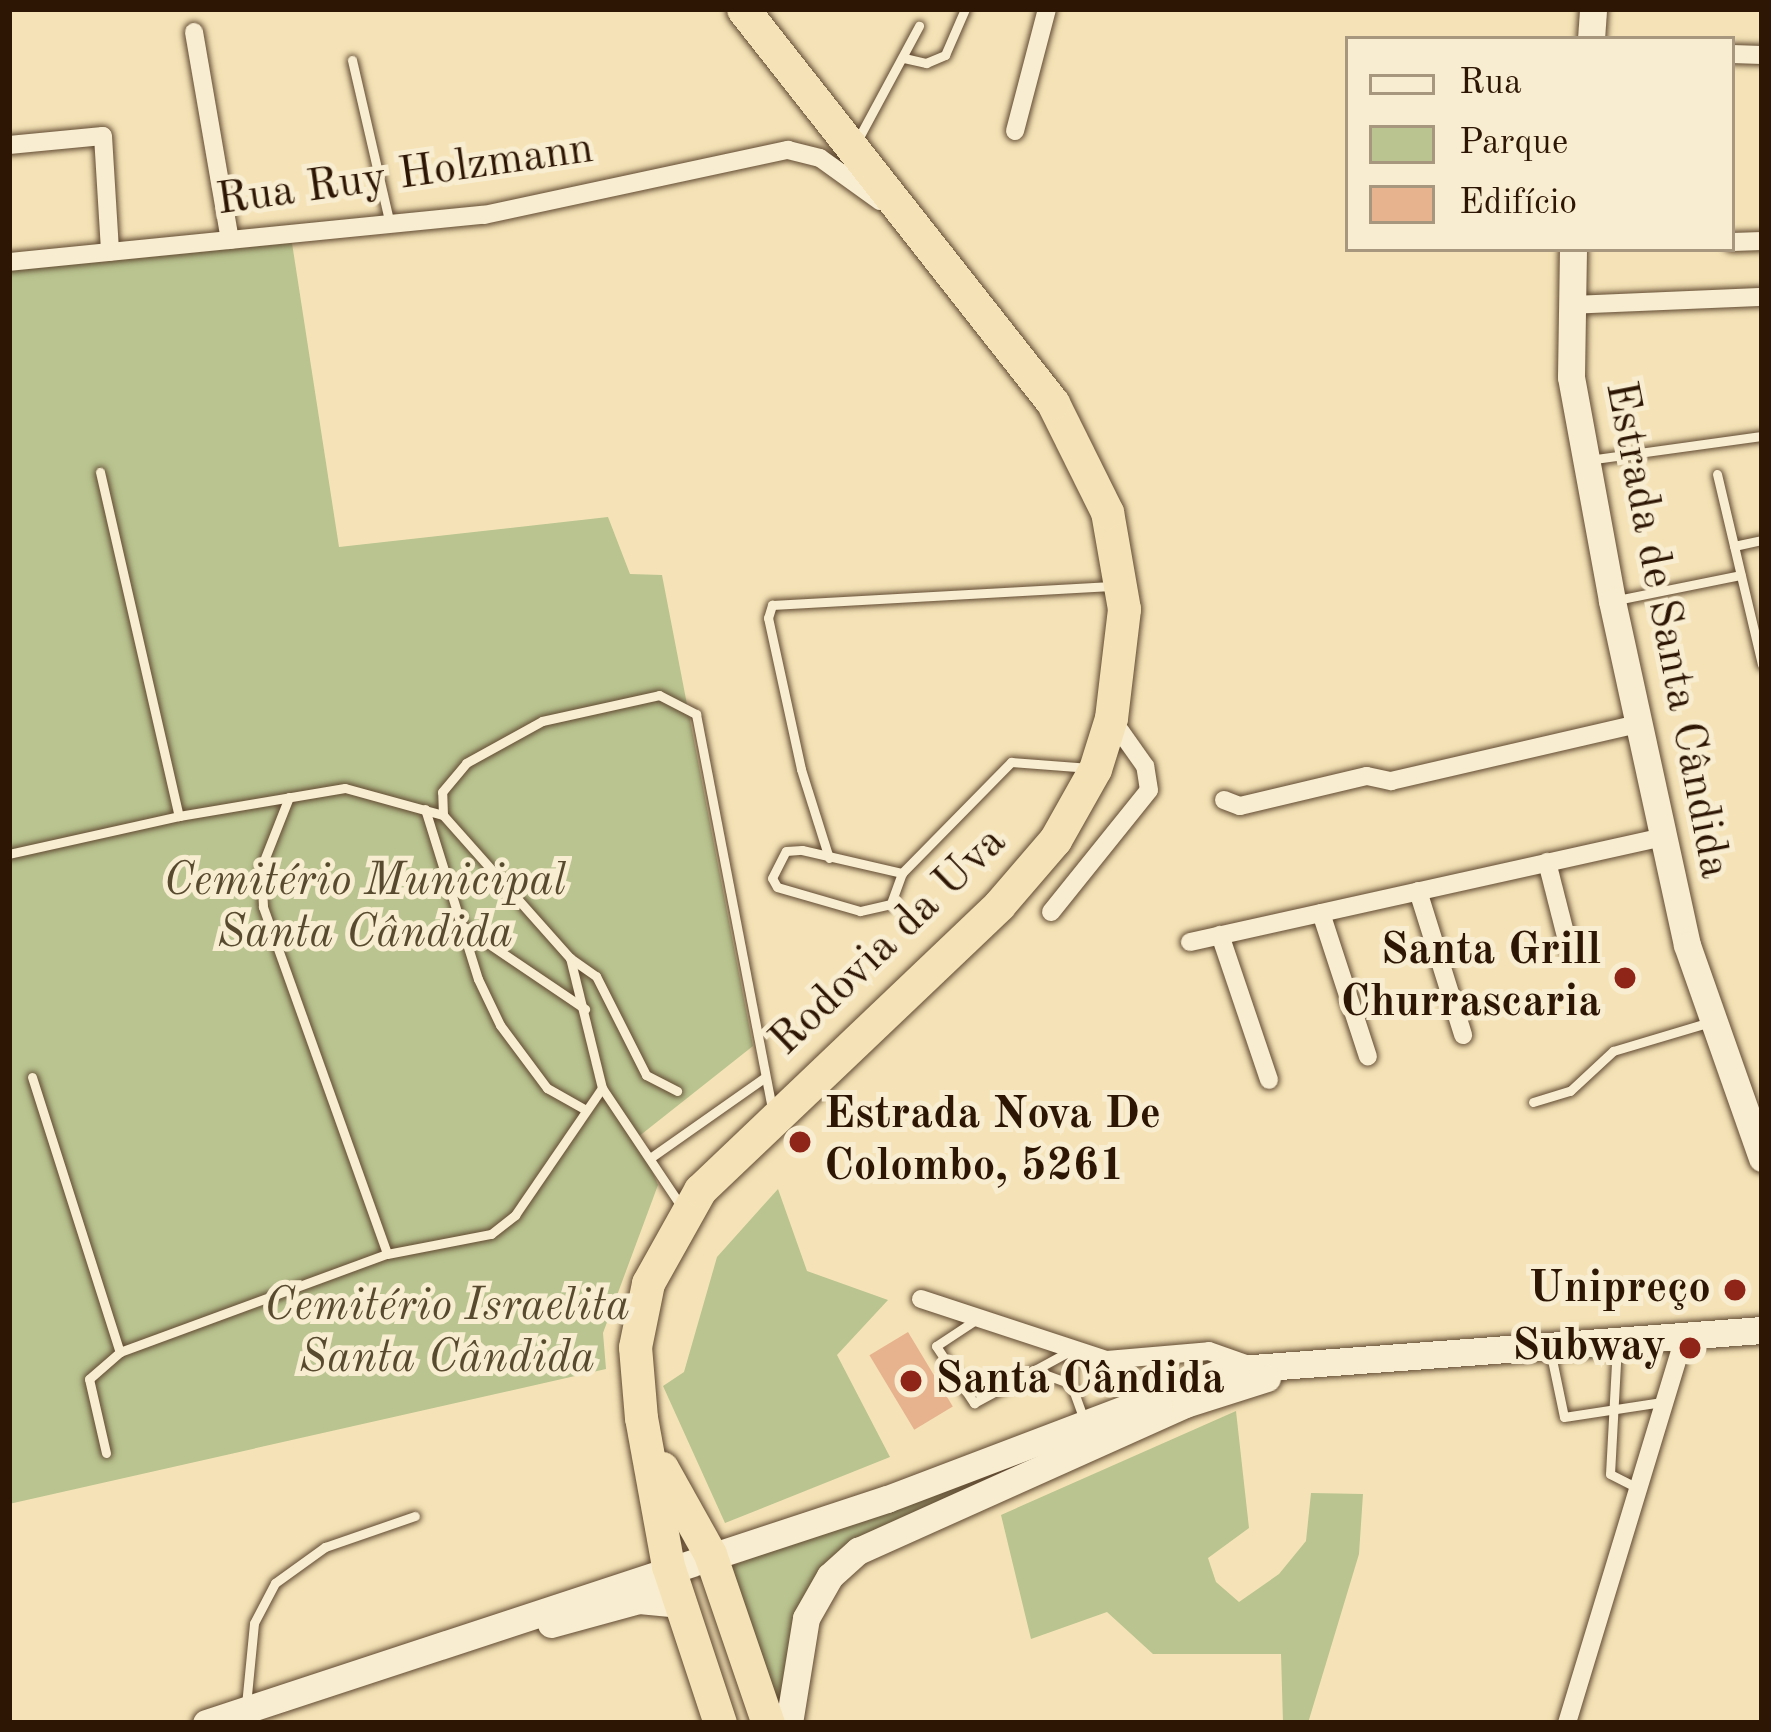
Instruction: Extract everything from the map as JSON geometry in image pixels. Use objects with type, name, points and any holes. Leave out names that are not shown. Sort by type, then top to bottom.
[{"type":"highway","name":"Rodovia da Uva","points":[[720,1723],[668,1566],[635,1382],[638,1330],[657,1258],[683,1211],[774,1117],[1015,888],[1055,840],[1095,769],[1112,718],[1123,586],[1107,512],[1073,436],[925,235],[743,9]]},
{"type":"highway","name":"Rodovia da Uva","points":[[650,1446],[710,1554],[768,1723]]},
{"type":"main road","name":"Estrada de Santa Cândida","points":[[1573,252],[1570,305],[1583,460],[1612,602],[1663,837],[1710,1022],[1762,1158]]},
{"type":"main road","points":[[206,1723],[668,1566],[912,1491],[1084,1420],[1249,1365],[1754,1327]]},
{"type":"main road","points":[[789,1723],[802,1632],[830,1576],[877,1539],[1185,1404],[1338,1361]]},
{"type":"main road","points":[[992,1488],[1066,1448],[1084,1420]]},
{"type":"main road","points":[[332,1682],[639,1600],[681,1604]]},
{"type":"street","points":[[1015,131],[1047,9]]},
{"type":"street","points":[[194,32],[230,240]]},
{"type":"street","points":[[9,146],[103,136],[110,252]]},
{"type":"street","name":"Rua Ruy Holzmann","points":[[9,262],[524,209],[788,150],[820,158],[925,235]]},
{"type":"street","points":[[1570,305],[1762,297]]},
{"type":"street","points":[[1051,912],[1149,790],[1145,766],[1112,718]]},
{"type":"street","points":[[1224,800],[1240,806],[1367,776],[1391,781],[1638,724]]},
{"type":"street","points":[[1190,942],[1663,837]]},
{"type":"street","points":[[1547,862],[1569,948]]},
{"type":"street","points":[[1418,891],[1463,1035]]},
{"type":"street","points":[[1322,913],[1367,1058]]},
{"type":"street","points":[[1220,935],[1269,1080]]},
{"type":"street","points":[[921,1299],[1121,1361],[1223,1352],[1249,1365]]},
{"type":"street","points":[[1567,1723],[1684,1334]]},
{"type":"lane","points":[[904,58],[926,63],[945,55],[965,9]]},
{"type":"lane","points":[[854,146],[919,26]]},
{"type":"lane","points":[[352,60],[390,224]]},
{"type":"lane","points":[[1583,460],[1762,436]]},
{"type":"lane","points":[[100,472],[179,816]]},
{"type":"lane","points":[[1717,474],[1762,665]]},
{"type":"lane","points":[[1735,546],[1762,540]]},
{"type":"lane","points":[[1612,602],[1741,575]]},
{"type":"lane","points":[[829,858],[801,769],[768,618],[772,605],[1123,586]]},
{"type":"lane","points":[[443,814],[442,792],[466,763],[542,721],[659,695],[680,700],[696,714],[774,1117]]},
{"type":"lane","points":[[902,874],[786,851],[772,878],[777,887],[860,911],[891,904],[902,874],[1011,762],[1095,769]]},
{"type":"lane","points":[[9,854],[179,816],[345,788],[443,814],[570,958],[596,976],[646,1076],[677,1091]]},
{"type":"lane","points":[[290,797],[261,868],[263,908],[387,1254]]},
{"type":"lane","points":[[425,808],[478,980],[523,1062],[548,1088],[586,1110]]},
{"type":"lane","points":[[461,925],[585,1009]]},
{"type":"lane","points":[[570,958],[602,1088],[652,1156],[683,1211]]},
{"type":"lane","points":[[1533,1102],[1570,1090],[1613,1051],[1710,1022]]},
{"type":"lane","points":[[32,1077],[120,1352]]},
{"type":"lane","points":[[652,1156],[764,1078]]},
{"type":"lane","points":[[106,1453],[89,1379],[120,1352],[387,1254],[490,1234],[515,1216],[602,1088]]},
{"type":"lane","points":[[978,1318],[936,1346],[974,1402],[1072,1349],[1071,1384],[1084,1420]]},
{"type":"lane","points":[[1616,1339],[1618,1409],[1610,1474],[1638,1488]]},
{"type":"lane","points":[[1549,1344],[1564,1417],[1664,1402]]},
{"type":"lane","points":[[1033,1370],[1071,1384]]},
{"type":"lane","points":[[245,1710],[254,1623],[275,1583],[325,1547],[415,1516]]},
{"type":"green space","name":"Cemitério Municipal Santa Cândida","points":[[292,243],[339,547],[608,517],[630,574],[662,575],[753,1046],[638,1137],[658,1185],[603,1333],[606,1369],[9,1504],[9,271]]},
{"type":"green space","points":[[778,1189],[807,1271],[888,1300],[837,1355],[890,1457],[725,1523],[663,1386],[684,1372],[717,1257]]},
{"type":"green space","points":[[1236,1411],[1249,1528],[1208,1558],[1216,1582],[1239,1602],[1279,1574],[1306,1541],[1311,1493],[1363,1494],[1359,1554],[1308,1723],[1283,1723],[1281,1654],[1153,1654],[1107,1612],[1031,1639],[1001,1515]]},
{"type":"green space","points":[[1061,1444],[843,1551],[782,1712],[731,1566]]},
{"type":"building","name":"Santa Cândida","points":[[908,1332],[953,1407],[914,1430],[869,1355]]},
{"type":"place","name":"Santa Grill Churrascaria","points":[[1625,978]]},
{"type":"place","name":"Estrada Nova De Colombo, 5261","points":[[800,1142]]},
{"type":"place","name":"Unipreço","points":[[1735,1290]]},
{"type":"place","name":"Subway","points":[[1690,1348]]},
{"type":"place","name":"Santa Cândida","points":[[911,1381]]},
{"type":"park label","name":"Cemitério Israelita Santa Cândida","points":[[447,1334]]}]
